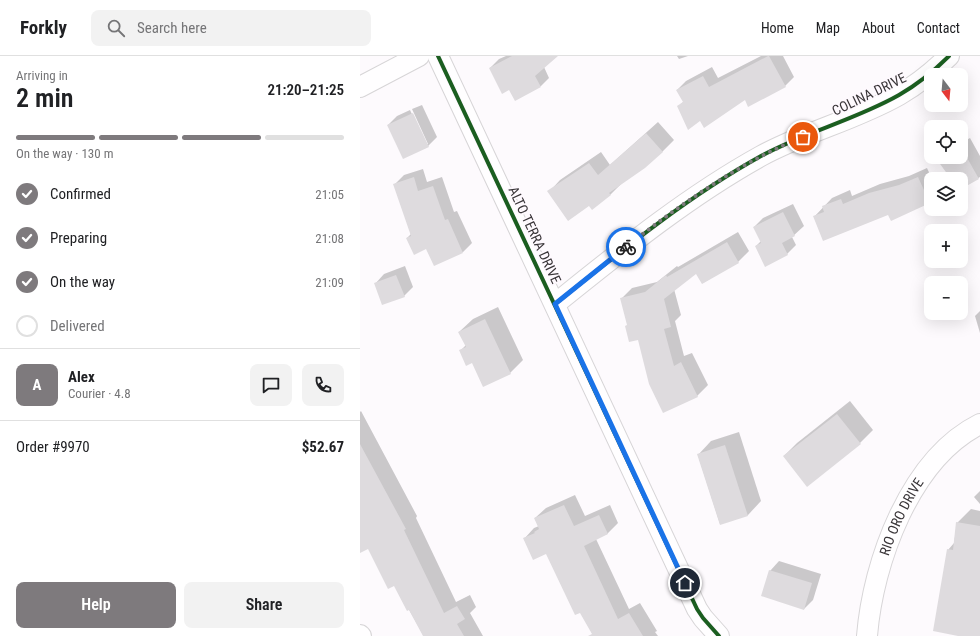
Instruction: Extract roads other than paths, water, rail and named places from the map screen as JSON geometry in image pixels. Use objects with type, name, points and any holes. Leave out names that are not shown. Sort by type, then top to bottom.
[{"type":"street","points":[[360,87],[419,56]]},
{"type":"street","name":"ALTO TERRA DRIVE","points":[[438,56],[697,609],[719,636]]},
{"type":"street","name":"COLINA DRIVE","points":[[555,304],[644,233],[706,190],[761,156],[790,142],[869,110],[900,95],[934,72],[949,56]]},
{"type":"street","name":"RIO ORO DRIVE","points":[[867,636],[874,585],[886,547],[899,516],[933,462],[951,443],[973,427],[980,424]]}]
